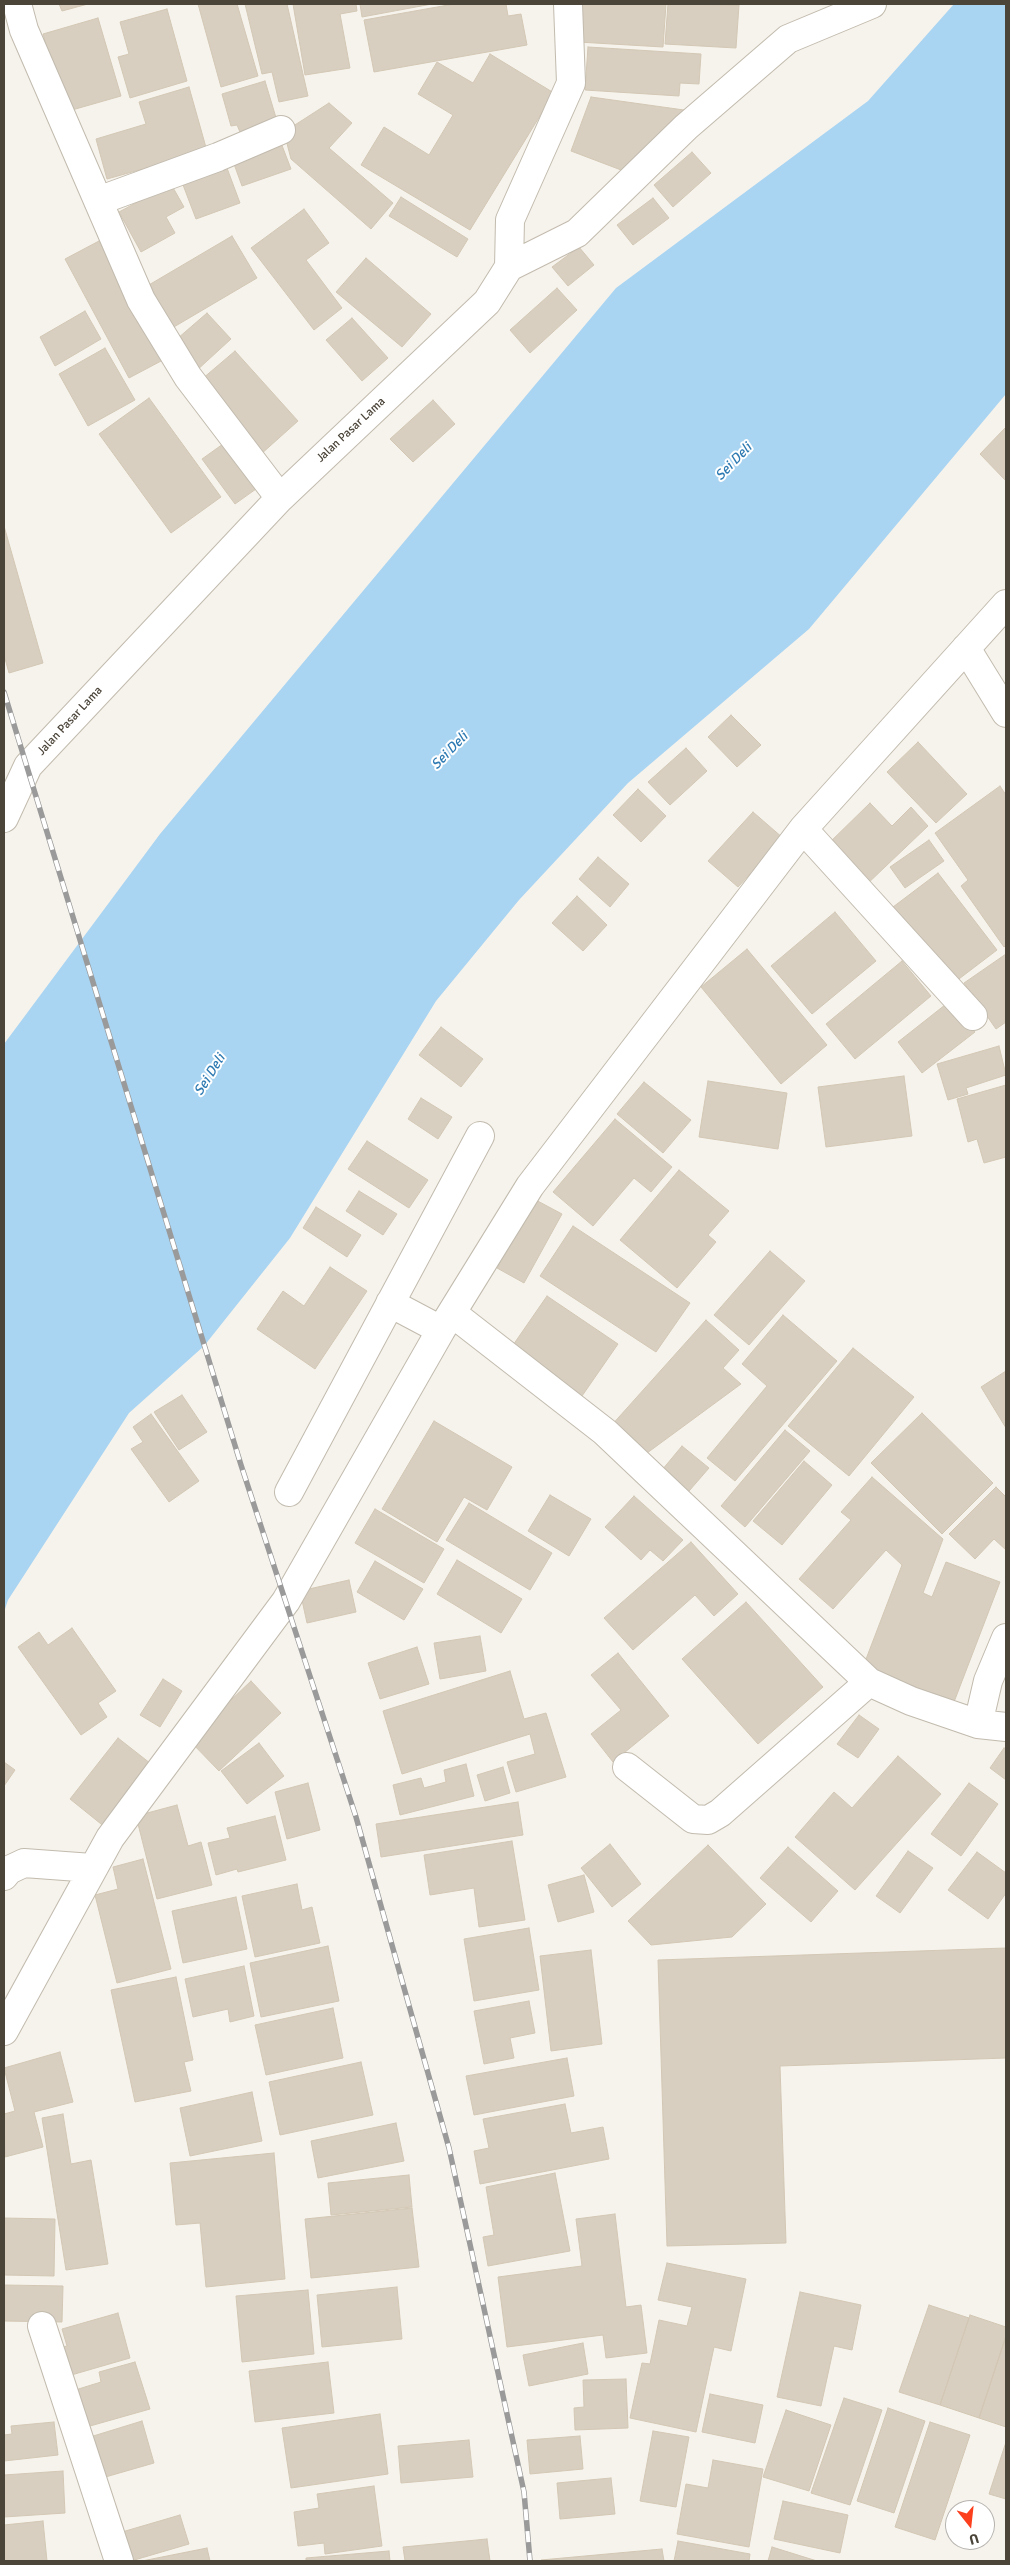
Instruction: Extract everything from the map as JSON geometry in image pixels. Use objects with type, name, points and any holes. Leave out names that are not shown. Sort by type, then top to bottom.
[{"type":"street","points":[[17,4],[24,30],[141,300],[188,377],[280,498]]},
{"type":"street","points":[[568,4],[571,83],[510,220],[509,268],[577,233],[686,127],[788,39],[872,4]]},
{"type":"street","points":[[98,201],[218,157],[281,130]]},
{"type":"street","name":"Jalan Pasar Lama","points":[[4,818],[12,787],[28,766],[280,498],[487,302],[509,268]]},
{"type":"street","points":[[4,2031],[110,1838],[286,1601],[447,1321],[530,1186],[803,828],[1006,604]]},
{"type":"street","points":[[966,648],[1006,713]]},
{"type":"street","points":[[803,828],[973,1016]]},
{"type":"street","points":[[289,1492],[480,1136]]},
{"type":"street","points":[[390,1303],[447,1321],[605,1432],[868,1682],[911,1701],[978,1724],[1006,1727]]},
{"type":"street","points":[[978,1724],[988,1681],[1006,1638]]},
{"type":"street","points":[[627,1767],[693,1819],[708,1820],[720,1813],[868,1682]]},
{"type":"street","points":[[4,1876],[9,1870],[24,1863],[92,1868]]},
{"type":"street","points":[[42,2326],[119,2561]]},
{"type":"water","name":"Sei Deli","points":[[954,4],[1006,4],[1006,394],[809,629],[628,783],[519,900],[436,1001],[290,1238],[204,1346],[129,1413],[8,1600],[4,1612],[4,1044],[160,834],[616,288],[868,101]]},
{"type":"building","points":[[59,4],[88,4],[62,11]]},
{"type":"building","points":[[198,4],[237,4],[258,76],[221,87]]},
{"type":"building","points":[[245,4],[287,4],[308,96],[279,102],[272,72],[262,74]]},
{"type":"building","points":[[293,4],[356,4],[357,11],[340,14],[350,68],[305,75]]},
{"type":"building","points":[[360,4],[432,4],[362,17]]},
{"type":"building","points":[[454,4],[506,4],[508,16],[521,14],[527,45],[374,72],[364,20]]},
{"type":"building","points":[[580,4],[666,4],[663,47],[578,42]]},
{"type":"building","points":[[668,4],[739,5],[736,48],[665,44]]},
{"type":"building","points":[[167,9],[187,81],[130,98],[118,57],[129,54],[120,22]]},
{"type":"building","points":[[98,18],[121,96],[65,112],[43,34]]},
{"type":"building","points":[[588,47],[701,54],[699,84],[680,83],[679,96],[585,90]]},
{"type":"building","points":[[490,54],[554,93],[470,230],[361,165],[384,127],[429,155],[453,115],[418,94],[437,62],[473,83]]},
{"type":"building","points":[[265,81],[277,121],[240,132],[237,125],[231,126],[222,94]]},
{"type":"building","points":[[189,87],[207,151],[107,179],[96,139],[146,124],[139,102]]},
{"type":"building","points":[[591,97],[684,110],[629,173],[571,151]]},
{"type":"building","points":[[329,103],[352,123],[329,148],[393,203],[371,229],[291,159],[284,132]]},
{"type":"building","points":[[278,135],[291,169],[242,186],[230,153]]},
{"type":"building","points":[[692,152],[711,173],[673,207],[654,185]]},
{"type":"building","points":[[224,160],[240,203],[196,219],[180,177]]},
{"type":"building","points":[[171,184],[184,207],[166,217],[175,233],[141,252],[119,212]]},
{"type":"building","points":[[401,197],[468,239],[457,257],[389,216]]},
{"type":"building","points":[[653,198],[669,218],[633,245],[617,225]]},
{"type":"building","points":[[304,209],[329,243],[306,260],[342,308],[314,330],[251,248]]},
{"type":"building","points":[[232,236],[257,278],[167,331],[142,289]]},
{"type":"building","points":[[99,241],[163,360],[129,378],[65,259]]},
{"type":"building","points":[[579,247],[594,265],[568,286],[552,267]]},
{"type":"building","points":[[366,258],[431,314],[402,347],[336,292]]},
{"type":"building","points":[[557,288],[577,310],[530,353],[510,330]]},
{"type":"building","points":[[85,311],[101,339],[55,366],[40,337]]},
{"type":"building","points":[[207,313],[231,339],[195,372],[170,345]]},
{"type":"building","points":[[352,318],[388,358],[362,381],[326,340]]},
{"type":"building","points":[[105,348],[135,400],[88,426],[59,374]]},
{"type":"building","points":[[235,351],[298,421],[260,455],[195,385]]},
{"type":"building","points":[[149,398],[221,497],[171,533],[99,434]]},
{"type":"building","points":[[433,400],[455,424],[413,462],[390,439]]},
{"type":"building","points":[[1006,427],[1006,481],[980,454]]},
{"type":"building","points":[[223,444],[256,489],[235,504],[202,459]]},
{"type":"building","points":[[4,526],[43,663],[9,673],[4,655]]},
{"type":"building","points":[[731,715],[761,745],[737,767],[708,737]]},
{"type":"building","points":[[918,742],[967,794],[936,823],[887,772]]},
{"type":"building","points":[[686,748],[707,771],[670,805],[648,782]]},
{"type":"building","points":[[1000,786],[1006,795],[1006,945],[1004,947],[961,886],[968,880],[935,833]]},
{"type":"building","points":[[638,789],[666,816],[641,842],[613,815]]},
{"type":"building","points":[[870,803],[892,826],[911,807],[928,826],[864,887],[825,847]]},
{"type":"building","points":[[753,812],[783,838],[738,887],[708,861]]},
{"type":"building","points":[[929,840],[944,861],[905,888],[890,867]]},
{"type":"building","points":[[598,857],[629,884],[610,907],[579,879]]},
{"type":"building","points":[[938,873],[997,950],[951,985],[893,907]]},
{"type":"building","points":[[577,896],[607,925],[583,951],[552,923]]},
{"type":"building","points":[[835,912],[876,961],[812,1014],[771,966]]},
{"type":"building","points":[[747,949],[827,1045],[781,1084],[701,987]]},
{"type":"building","points":[[1006,954],[1006,1022],[996,1029],[964,983]]},
{"type":"building","points":[[902,961],[931,996],[855,1059],[826,1024]]},
{"type":"building","points":[[950,1001],[975,1032],[922,1073],[898,1042]]},
{"type":"building","points":[[441,1027],[483,1059],[461,1087],[419,1055]]},
{"type":"building","points":[[999,1046],[1006,1075],[966,1088],[968,1094],[948,1100],[937,1064]]},
{"type":"building","points":[[904,1076],[912,1136],[826,1147],[818,1087]]},
{"type":"building","points":[[708,1081],[787,1093],[778,1149],[699,1137]]},
{"type":"building","points":[[644,1082],[691,1120],[663,1153],[617,1114]]},
{"type":"building","points":[[1006,1085],[1006,1157],[984,1163],[977,1139],[968,1142],[957,1099]]},
{"type":"building","points":[[421,1098],[452,1117],[438,1139],[408,1119]]},
{"type":"building","points":[[615,1119],[672,1167],[651,1192],[634,1178],[593,1226],[553,1192]]},
{"type":"building","points":[[367,1141],[428,1180],[409,1208],[348,1169]]},
{"type":"building","points":[[679,1170],[729,1211],[708,1235],[716,1242],[677,1288],[620,1240]]},
{"type":"building","points":[[359,1191],[397,1214],[383,1235],[346,1211]]},
{"type":"building","points":[[534,1199],[562,1214],[524,1283],[497,1268]]},
{"type":"building","points":[[316,1207],[361,1235],[347,1257],[303,1228]]},
{"type":"building","points":[[573,1226],[690,1303],[656,1352],[540,1276]]},
{"type":"building","points":[[770,1251],[805,1281],[749,1345],[714,1315]]},
{"type":"building","points":[[330,1267],[367,1291],[315,1369],[257,1329],[283,1291],[304,1306]]},
{"type":"building","points":[[547,1296],[618,1344],[582,1396],[511,1348]]},
{"type":"building","points":[[783,1315],[837,1361],[735,1481],[707,1458],[767,1386],[742,1364]]},
{"type":"building","points":[[706,1320],[739,1350],[723,1368],[741,1384],[643,1456],[610,1427]]},
{"type":"building","points":[[853,1348],[914,1397],[849,1476],[788,1426]]},
{"type":"building","points":[[1006,1371],[1006,1428],[981,1387]]},
{"type":"building","points":[[182,1395],[207,1432],[179,1450],[154,1412]]},
{"type":"building","points":[[922,1413],[993,1483],[942,1534],[871,1463]]},
{"type":"building","points":[[151,1414],[199,1481],[169,1502],[131,1449],[143,1442],[133,1427]]},
{"type":"building","points":[[434,1421],[512,1467],[487,1510],[464,1497],[437,1542],[382,1509]]},
{"type":"building","points":[[785,1430],[810,1451],[745,1527],[721,1506]]},
{"type":"building","points":[[682,1446],[709,1468],[683,1498],[657,1476]]},
{"type":"building","points":[[804,1461],[832,1485],[782,1545],[753,1521]]},
{"type":"building","points":[[872,1477],[943,1539],[923,1593],[932,1597],[946,1562],[1000,1582],[954,1702],[863,1667],[902,1565],[886,1550],[833,1609],[799,1579],[851,1520],[841,1512]]},
{"type":"building","points":[[996,1487],[1006,1497],[1006,1550],[994,1539],[975,1559],[949,1534]]},
{"type":"building","points":[[550,1495],[591,1519],[569,1556],[528,1531]]},
{"type":"building","points":[[634,1496],[683,1540],[663,1561],[650,1550],[641,1560],[605,1527]]},
{"type":"building","points":[[469,1503],[552,1553],[530,1590],[446,1540]]},
{"type":"building","points":[[375,1509],[444,1549],[424,1583],[355,1543]]},
{"type":"building","points":[[691,1542],[738,1594],[714,1616],[695,1595],[633,1650],[604,1618]]},
{"type":"building","points":[[457,1560],[522,1599],[501,1633],[437,1594]]},
{"type":"building","points":[[375,1561],[423,1589],[404,1620],[357,1592]]},
{"type":"building","points":[[349,1580],[356,1612],[307,1623],[300,1591]]},
{"type":"building","points":[[746,1602],[823,1687],[758,1744],[682,1659]]},
{"type":"building","points":[[72,1628],[116,1691],[98,1703],[107,1717],[81,1735],[18,1647],[39,1632],[48,1645]]},
{"type":"building","points":[[480,1636],[486,1671],[440,1679],[434,1643]]},
{"type":"building","points":[[417,1647],[429,1684],[380,1699],[368,1663]]},
{"type":"building","points":[[618,1653],[669,1716],[613,1762],[591,1734],[621,1710],[591,1675]]},
{"type":"building","points":[[510,1671],[524,1719],[546,1713],[566,1777],[516,1792],[507,1762],[535,1754],[530,1734],[402,1774],[383,1711]]},
{"type":"building","points":[[163,1679],[182,1691],[160,1727],[140,1715]]},
{"type":"building","points":[[251,1681],[281,1713],[219,1771],[189,1740]]},
{"type":"building","points":[[859,1715],[879,1729],[858,1758],[837,1744]]},
{"type":"building","points":[[118,1738],[155,1767],[106,1828],[70,1799]]},
{"type":"building","points":[[259,1743],[284,1776],[247,1804],[221,1771]]},
{"type":"building","points":[[1004,1748],[1006,1749],[1006,1780],[990,1768]]},
{"type":"building","points":[[898,1756],[941,1794],[855,1890],[795,1837],[834,1792],[852,1808]]},
{"type":"building","points":[[4,1762],[15,1770],[4,1786]]},
{"type":"building","points":[[466,1764],[474,1796],[400,1815],[393,1785],[421,1778],[424,1788],[446,1782],[444,1770]]},
{"type":"building","points":[[503,1767],[510,1793],[485,1801],[477,1775]]},
{"type":"building","points":[[308,1783],[320,1830],[287,1839],[275,1792]]},
{"type":"building","points":[[969,1783],[998,1804],[961,1856],[931,1834]]},
{"type":"building","points":[[518,1802],[523,1835],[381,1857],[376,1824]]},
{"type":"building","points":[[177,1805],[188,1846],[201,1842],[212,1885],[157,1899],[136,1816]]},
{"type":"building","points":[[275,1816],[286,1860],[238,1872],[237,1869],[216,1875],[208,1843],[230,1838],[227,1828]]},
{"type":"building","points":[[512,1841],[525,1920],[479,1927],[474,1888],[430,1895],[424,1855]]},
{"type":"building","points":[[610,1844],[641,1884],[612,1907],[581,1868]]},
{"type":"building","points":[[708,1845],[766,1904],[732,1937],[651,1945],[628,1921]]},
{"type":"building","points":[[788,1847],[838,1891],[811,1922],[760,1878]]},
{"type":"building","points":[[908,1851],[933,1868],[900,1913],[876,1896]]},
{"type":"building","points":[[977,1852],[1006,1873],[1006,1893],[988,1919],[948,1890]]},
{"type":"building","points":[[143,1859],[171,1969],[117,1983],[95,1895],[118,1889],[113,1867]]},
{"type":"building","points":[[584,1875],[594,1912],[558,1922],[548,1885]]},
{"type":"building","points":[[297,1884],[302,1910],[312,1907],[320,1943],[255,1957],[242,1896]]},
{"type":"building","points":[[236,1897],[247,1949],[183,1963],[172,1911]]},
{"type":"building","points":[[529,1928],[539,1990],[474,2001],[464,1939]]},
{"type":"building","points":[[328,1946],[339,2001],[261,2017],[250,1963]]},
{"type":"building","points":[[1006,1948],[1006,2058],[780,2066],[786,2243],[667,2246],[658,1960]]},
{"type":"building","points":[[591,1950],[602,2044],[551,2051],[540,1956]]},
{"type":"building","points":[[244,1966],[254,2016],[230,2022],[228,2009],[193,2017],[185,1979]]},
{"type":"building","points":[[176,1977],[193,2060],[184,2062],[191,2091],[135,2102],[111,1990]]},
{"type":"building","points":[[529,2001],[535,2033],[510,2038],[514,2058],[484,2064],[474,2011]]},
{"type":"building","points":[[333,2008],[343,2058],[266,2075],[255,2025]]},
{"type":"building","points":[[60,2052],[73,2102],[34,2112],[43,2147],[5,2157],[4,2114],[15,2111],[4,2068]]},
{"type":"building","points":[[567,2058],[574,2096],[474,2115],[466,2076]]},
{"type":"building","points":[[361,2062],[373,2115],[280,2135],[269,2082]]},
{"type":"building","points":[[252,2092],[262,2141],[190,2156],[180,2108]]},
{"type":"building","points":[[565,2104],[571,2133],[603,2127],[609,2159],[480,2184],[474,2151],[489,2148],[483,2119]]},
{"type":"building","points":[[63,2114],[71,2164],[91,2160],[108,2264],[66,2270],[42,2118]]},
{"type":"building","points":[[396,2123],[404,2161],[318,2178],[311,2141]]},
{"type":"building","points":[[274,2153],[285,2279],[206,2287],[200,2223],[176,2225],[170,2163]]},
{"type":"building","points":[[555,2173],[570,2251],[488,2266],[483,2237],[494,2235],[486,2187]]},
{"type":"building","points":[[409,2175],[412,2207],[331,2215],[328,2183]]},
{"type":"building","points":[[412,2208],[419,2267],[311,2278],[305,2219]]},
{"type":"building","points":[[615,2214],[626,2307],[641,2305],[647,2353],[606,2358],[603,2335],[507,2347],[498,2277],[582,2266],[576,2219]]},
{"type":"building","points":[[4,2218],[55,2219],[54,2276],[4,2275]]},
{"type":"building","points":[[667,2263],[746,2279],[731,2351],[714,2347],[696,2432],[630,2418],[642,2363],[650,2364],[659,2320],[687,2326],[692,2307],[658,2300]]},
{"type":"building","points":[[4,2285],[63,2286],[62,2322],[4,2321]]},
{"type":"building","points":[[397,2287],[402,2339],[322,2347],[317,2295]]},
{"type":"building","points":[[308,2290],[314,2354],[242,2362],[236,2296]]},
{"type":"building","points":[[800,2292],[861,2305],[852,2350],[834,2346],[821,2406],[777,2397]]},
{"type":"building","points":[[929,2305],[969,2318],[940,2405],[899,2392]]},
{"type":"building","points":[[118,2313],[130,2358],[61,2378],[53,2350],[67,2346],[62,2329]]},
{"type":"building","points":[[970,2315],[1006,2327],[1006,2336],[979,2418],[940,2405]]},
{"type":"building","points":[[1006,2336],[1006,2427],[979,2418]]},
{"type":"building","points":[[583,2343],[588,2374],[529,2386],[523,2355]]},
{"type":"building","points":[[135,2362],[150,2409],[83,2428],[72,2391],[101,2382],[99,2372]]},
{"type":"building","points":[[328,2362],[334,2413],[255,2422],[249,2371]]},
{"type":"building","points":[[626,2379],[628,2428],[575,2430],[574,2408],[584,2407],[583,2380]]},
{"type":"building","points":[[710,2394],[763,2405],[755,2443],[702,2432]]},
{"type":"building","points":[[844,2398],[882,2410],[850,2505],[811,2493]]},
{"type":"building","points":[[888,2408],[925,2421],[894,2513],[857,2501]]},
{"type":"building","points":[[786,2410],[831,2425],[809,2491],[763,2477]]},
{"type":"building","points":[[380,2414],[388,2474],[291,2488],[282,2428]]},
{"type":"building","points":[[142,2421],[154,2463],[102,2478],[90,2437]]},
{"type":"building","points":[[54,2422],[58,2455],[4,2461],[4,2435],[12,2434],[11,2426]]},
{"type":"building","points":[[930,2422],[970,2435],[948,2500],[945,2500],[945,2510],[935,2540],[895,2527]]},
{"type":"building","points":[[653,2431],[689,2437],[676,2507],[640,2501]]},
{"type":"building","points":[[580,2436],[583,2469],[530,2474],[527,2440]]},
{"type":"building","points":[[469,2440],[473,2477],[401,2483],[398,2446]]},
{"type":"building","points":[[1006,2442],[1006,2499],[989,2494]]},
{"type":"building","points":[[713,2460],[763,2469],[749,2547],[677,2534],[686,2484],[708,2488]]},
{"type":"building","points":[[63,2471],[65,2513],[4,2517],[4,2475]]},
{"type":"building","points":[[611,2478],[615,2514],[560,2519],[557,2483]]},
{"type":"building","points":[[374,2486],[382,2546],[325,2554],[324,2543],[298,2546],[294,2512],[319,2508],[317,2494]]},
{"type":"building","points":[[783,2501],[848,2515],[840,2553],[774,2539]]},
{"type":"building","points":[[180,2515],[189,2544],[131,2561],[122,2532]]},
{"type":"building","points":[[43,2521],[47,2561],[4,2561],[4,2525]]},
{"type":"building","points":[[487,2539],[490,2561],[405,2561],[403,2547]]},
{"type":"building","points":[[678,2541],[750,2554],[749,2561],[674,2561]]},
{"type":"building","points":[[772,2547],[817,2561],[768,2561]]},
{"type":"building","points":[[207,2548],[210,2561],[142,2561]]},
{"type":"building","points":[[662,2549],[664,2561],[541,2561],[541,2560]]},
{"type":"building","points":[[389,2551],[390,2561],[306,2561],[306,2558]]},
{"type":"railway","points":[[4,692],[241,1465],[356,1817],[449,2148],[524,2492],[530,2561]]}]
